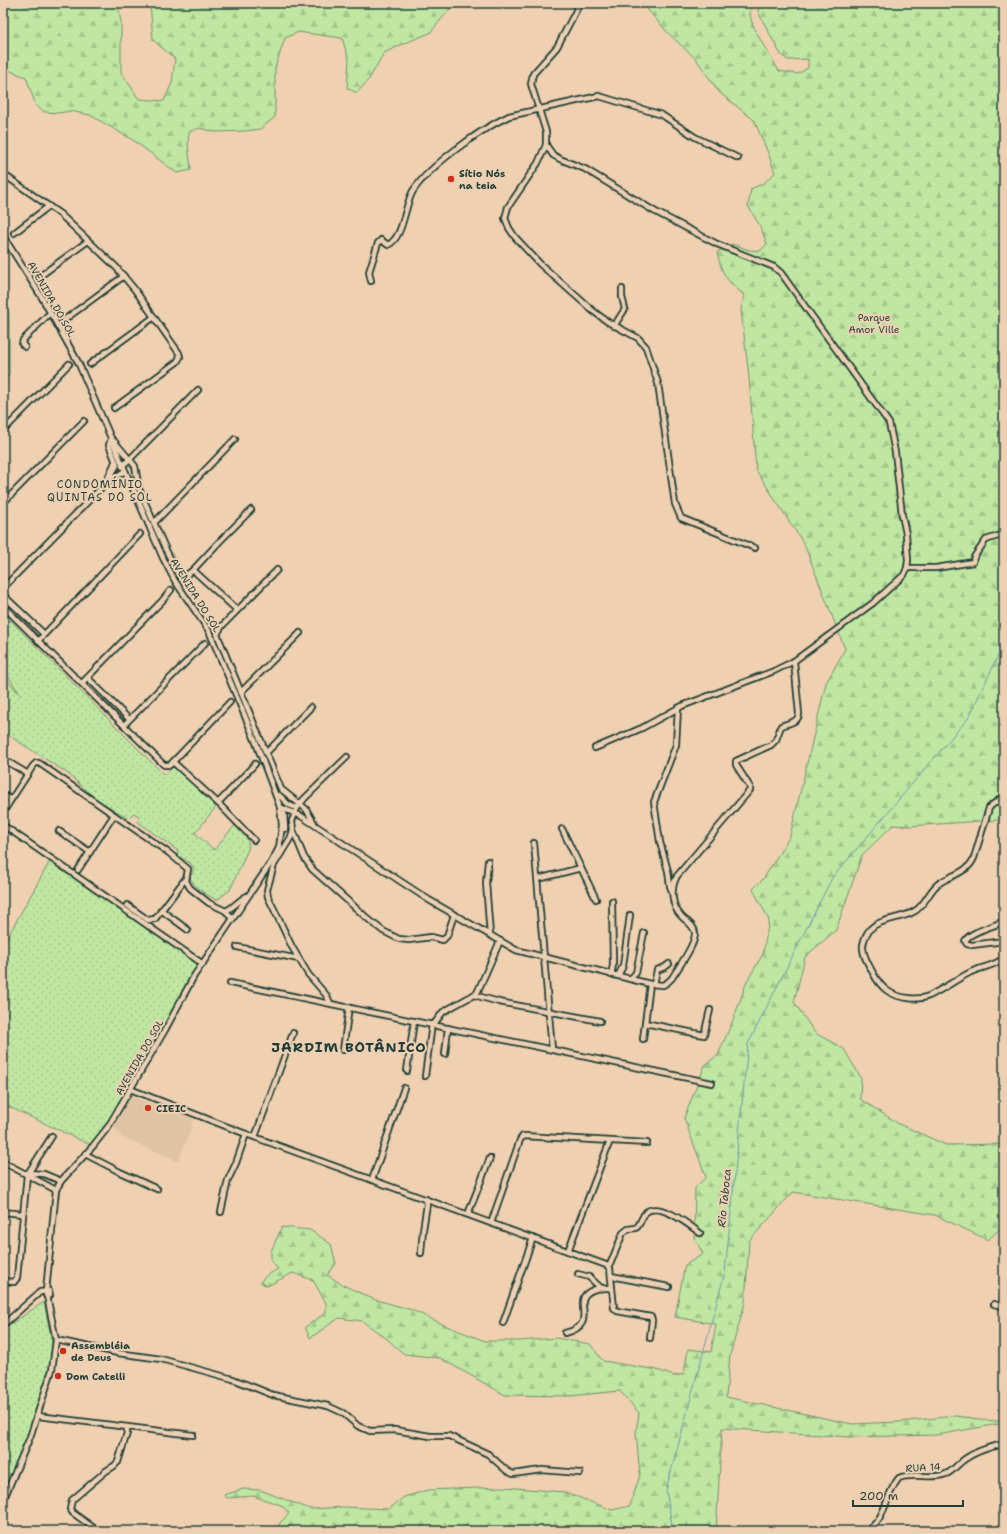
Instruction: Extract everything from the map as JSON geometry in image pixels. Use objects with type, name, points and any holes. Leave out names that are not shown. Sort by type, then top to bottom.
[{"type":"street","points":[[580,3],[557,47],[533,74],[531,84],[546,132],[546,145],[538,163],[508,207],[505,214],[506,222],[515,237],[551,275],[593,311],[614,326],[642,341],[646,347],[654,368],[661,401],[675,504],[679,514],[686,521],[755,548]]},
{"type":"street","points":[[371,281],[369,272],[378,243],[382,240],[388,245],[392,242],[402,225],[411,196],[425,175],[450,155],[496,123],[515,115],[595,96],[602,97],[659,114],[695,137],[738,158]]},
{"type":"street","points":[[546,145],[553,155],[580,167],[654,211],[717,244],[774,267],[781,273],[889,423],[895,452],[902,515],[906,534],[907,568],[904,575],[898,582],[873,603],[794,661],[774,671],[678,708],[642,728],[595,748]]},
{"type":"street","points":[[4,176],[49,206],[88,240],[124,276],[177,349],[180,357],[177,362],[114,408]]},
{"type":"street","points":[[14,233],[49,206]]},
{"type":"street","name":"AVENIDA DO SOL","points":[[3,236],[26,272],[78,362],[111,439]]},
{"type":"street","points":[[40,276],[88,240]]},
{"type":"street","points":[[64,320],[124,276]]},
{"type":"street","points":[[614,326],[625,308],[622,297],[622,289]]},
{"type":"street","points":[[25,347],[22,344],[23,340],[50,313]]},
{"type":"street","points":[[90,364],[154,318]]},
{"type":"street","points":[[3,431],[69,364]]},
{"type":"street","points":[[122,466],[198,390]]},
{"type":"street","points":[[3,503],[84,421]]},
{"type":"street","points":[[111,439],[130,459],[137,469],[139,489],[178,574],[187,575],[193,570],[251,510]]},
{"type":"street","points":[[111,439],[109,445],[116,463],[122,472]]},
{"type":"street","points":[[111,439],[122,466],[122,472]]},
{"type":"street","points":[[154,523],[235,439]]},
{"type":"street","points":[[106,483],[116,463]]},
{"type":"street","points":[[3,588],[106,483],[122,472]]},
{"type":"street","name":"AVENIDA DO SOL","points":[[122,472],[130,484],[162,558],[175,581],[205,624],[212,637],[272,782],[282,810]]},
{"type":"street","points":[[38,641],[140,534]]},
{"type":"street","points":[[907,568],[936,568],[973,562],[974,557],[986,540],[1004,534]]},
{"type":"street","points":[[193,570],[237,610]]},
{"type":"street","points":[[277,570],[237,610],[217,633],[281,788],[302,816],[388,874],[454,915],[516,950],[611,975],[654,984],[665,984],[672,978],[692,943],[695,934],[692,925],[676,910],[660,842],[654,802],[676,745],[678,708]]},
{"type":"street","points":[[82,683],[162,601],[170,590]]},
{"type":"street","points":[[3,595],[44,634]]},
{"type":"street","points":[[3,606],[164,765],[170,765],[230,702]]},
{"type":"street","points":[[20,624],[26,617]]},
{"type":"street","points":[[241,692],[300,633]]},
{"type":"street","points":[[124,725],[205,643]]},
{"type":"street","points":[[672,892],[673,884],[677,876],[750,790],[750,787],[736,765],[736,761],[771,745],[776,740],[782,726],[796,721],[798,718],[799,714],[794,661]]},
{"type":"street","points":[[89,680],[127,717]]},
{"type":"street","points":[[102,705],[108,698]]},
{"type":"street","points":[[267,752],[311,707]]},
{"type":"street","points":[[347,757],[296,810],[292,823],[293,830],[304,857],[312,869],[367,918],[389,935],[399,939],[409,940],[431,937],[443,940],[447,936],[454,915]]},
{"type":"street","points":[[3,759],[28,774]]},
{"type":"street","points":[[173,762],[218,803],[254,840]]},
{"type":"street","points":[[3,812],[35,764],[39,764],[114,815],[188,869],[186,878],[155,919],[148,920],[127,905]]},
{"type":"street","points":[[218,803],[255,764]]},
{"type":"street","name":"AVENIDA DO SOL","points":[[3,1501],[38,1416],[52,1370],[56,1340],[47,1282],[56,1190],[61,1181],[108,1127],[203,964],[279,848],[282,829],[282,810],[279,796],[272,782]]},
{"type":"street","points":[[3,794],[10,800]]},
{"type":"street","points":[[279,796],[296,810]]},
{"type":"street","points":[[1004,796],[992,804],[989,808],[974,858],[970,866],[933,888],[916,910],[876,924],[866,934],[863,948],[865,957],[883,988],[889,994],[894,996],[911,998],[927,997],[974,970],[996,964],[1004,958]]},
{"type":"street","points":[[282,810],[290,806]]},
{"type":"street","points":[[282,810],[307,811]]},
{"type":"street","points":[[302,816],[307,811]]},
{"type":"street","points":[[307,811],[314,823]]},
{"type":"street","points":[[78,870],[114,815]]},
{"type":"street","points":[[3,825],[203,964]]},
{"type":"street","points":[[562,829],[596,899]]},
{"type":"street","points":[[293,830],[289,841],[274,865],[267,890],[268,897],[299,959],[308,974],[328,996],[330,1003]]},
{"type":"street","points":[[59,831],[90,852]]},
{"type":"street","points":[[534,843],[552,1049]]},
{"type":"street","points":[[488,861],[486,883],[490,935]]},
{"type":"street","points":[[538,879],[581,868]]},
{"type":"street","points":[[186,878],[190,888],[226,911],[232,919]]},
{"type":"street","points":[[226,911],[249,894]]},
{"type":"street","points":[[611,975],[613,965],[612,901]]},
{"type":"street","points":[[162,910],[188,930]]},
{"type":"street","points":[[618,976],[623,966],[630,915]]},
{"type":"street","points":[[1004,922],[967,937],[965,941],[967,944],[972,945],[1004,941]]},
{"type":"street","points":[[630,979],[636,973],[644,933]]},
{"type":"street","points":[[425,1076],[433,1024],[444,1012],[474,995],[481,986],[500,941]]},
{"type":"street","points":[[238,947],[299,959]]},
{"type":"street","points":[[643,1039],[645,1023],[657,970],[665,968],[669,964]]},
{"type":"street","points":[[230,983],[712,1083]]},
{"type":"street","points":[[474,995],[499,1002],[600,1021]]},
{"type":"street","points":[[343,1050],[349,1007]]},
{"type":"street","points":[[645,1023],[703,1035],[706,1033],[710,1010]]},
{"type":"street","points":[[407,1071],[414,1021]]},
{"type":"street","points":[[445,1054],[448,1028]]},
{"type":"street","points":[[255,1137],[293,1034]]},
{"type":"street","points":[[372,1180],[404,1088]]},
{"type":"street","points":[[130,1089],[246,1134],[534,1238],[609,1267]]},
{"type":"street","points":[[221,1212],[228,1180],[236,1163],[246,1134]]},
{"type":"street","points":[[3,1281],[14,1282],[17,1278],[27,1174],[52,1136]]},
{"type":"street","points":[[491,1223],[520,1140],[523,1136],[647,1143]]},
{"type":"street","points":[[568,1251],[610,1141]]},
{"type":"street","points":[[85,1154],[157,1189]]},
{"type":"street","points":[[468,1214],[490,1158]]},
{"type":"street","points":[[3,1162],[36,1178],[56,1190]]},
{"type":"street","points":[[27,1174],[44,1174],[61,1181]]},
{"type":"street","points":[[421,1253],[427,1208],[426,1199]]},
{"type":"street","points":[[650,1338],[652,1318],[648,1315],[616,1310],[614,1308],[609,1267],[623,1232],[628,1229],[636,1228],[644,1215],[650,1210],[657,1209],[668,1212],[700,1233]]},
{"type":"street","points":[[3,1212],[23,1214]]},
{"type":"street","points":[[503,1322],[534,1238]]},
{"type":"street","points":[[578,1274],[593,1280],[601,1288]]},
{"type":"street","points":[[611,1276],[669,1287]]},
{"type":"street","points":[[565,1333],[578,1328],[583,1322],[584,1314],[582,1302],[585,1295],[592,1290],[612,1288]]},
{"type":"street","points":[[3,1325],[40,1292],[48,1293]]},
{"type":"street","points":[[994,1304],[1004,1307]]},
{"type":"street","points":[[56,1340],[118,1353],[161,1359],[226,1377],[273,1395],[328,1406],[343,1413],[358,1426],[370,1431],[404,1430],[430,1436],[449,1436],[488,1454],[507,1471],[513,1474],[542,1470],[580,1473]]},
{"type":"street","points":[[38,1416],[193,1435]]},
{"type":"street","points":[[98,1531],[73,1513],[70,1509],[72,1500],[118,1462],[121,1456],[127,1427]]},
{"type":"street","name":"RUA 14","points":[[866,1531],[873,1528],[880,1519],[896,1483],[901,1477],[936,1477],[946,1475],[961,1462],[977,1452],[1004,1444]]},
{"type":"shaded area","points":[[130,1096],[193,1119],[191,1129],[178,1161],[122,1137],[114,1128]]},
{"type":"green space","points":[[3,3],[118,3],[121,23],[121,72],[139,99],[164,101],[172,83],[175,59],[153,40],[150,3],[458,3],[453,5],[430,33],[384,53],[369,79],[357,93],[347,88],[349,60],[342,38],[298,32],[285,38],[275,68],[275,117],[260,129],[216,132],[199,128],[189,132],[188,144],[191,170],[177,173],[133,140],[90,115],[70,111],[59,113],[45,112],[36,106],[26,77],[3,68]]},
{"type":"green space","name":"Parque Amor Ville","points":[[645,3],[751,3],[750,15],[754,28],[779,71],[798,74],[808,68],[808,59],[788,60],[781,55],[758,12],[759,3],[1004,3],[1004,823],[996,820],[910,826],[893,825],[862,855],[836,930],[805,957],[794,1002],[815,1033],[844,1049],[861,1078],[860,1099],[899,1124],[946,1145],[1004,1144],[1004,1225],[988,1240],[935,1215],[793,1192],[749,1241],[745,1303],[730,1355],[726,1397],[852,1424],[899,1422],[955,1416],[1004,1423],[937,1435],[850,1437],[722,1428],[716,1531],[276,1531],[280,1523],[289,1513],[281,1505],[253,1496],[227,1498],[224,1495],[243,1489],[260,1490],[310,1509],[343,1507],[389,1509],[404,1497],[428,1490],[503,1487],[564,1492],[612,1510],[630,1506],[640,1475],[636,1432],[639,1413],[620,1391],[569,1396],[505,1395],[440,1358],[404,1354],[386,1338],[362,1321],[339,1318],[310,1338],[305,1327],[326,1313],[326,1303],[313,1280],[293,1273],[267,1286],[260,1282],[266,1276],[278,1269],[271,1261],[271,1251],[282,1227],[310,1230],[331,1244],[336,1264],[327,1275],[343,1285],[373,1299],[412,1310],[485,1341],[520,1341],[556,1338],[590,1344],[603,1361],[657,1370],[674,1376],[684,1374],[688,1349],[711,1352],[716,1324],[675,1317],[685,1265],[703,1254],[694,1237],[695,1188],[706,1177],[684,1118],[705,1065],[718,1055],[734,1018],[747,981],[763,954],[769,920],[753,889],[764,878],[790,836],[826,683],[845,649],[804,544],[756,470],[749,377],[741,310],[744,295],[729,281],[723,272],[717,252],[732,244],[749,250],[760,251],[767,244],[760,226],[748,206],[751,189],[764,183],[775,173],[754,120],[719,92],[696,59],[668,33],[648,10]]},
{"type":"green space","points":[[3,289],[9,315],[9,374],[3,384]]},
{"type":"green space","points":[[3,613],[164,775],[174,766],[216,807],[195,833],[214,850],[235,825],[247,837],[249,847],[230,890],[217,900],[205,893],[194,885],[190,877],[194,869],[190,863],[177,855],[178,851],[138,822],[140,817],[134,813],[128,818],[96,799],[67,773],[5,733],[3,736],[3,675],[21,696],[3,668]]},
{"type":"green space","points":[[50,861],[202,967],[93,1146],[3,1104],[3,945]]},
{"type":"green space","points":[[44,1302],[52,1343],[50,1368],[32,1424],[18,1461],[3,1493],[3,1329]]},
{"type":"waterway","name":"Rio Taboca","points":[[673,1531],[666,1490],[725,1272],[748,1044],[832,878],[969,717],[1004,643]]},
{"type":"place","name":"Sítio Nós na teia","points":[[451,179]]},
{"type":"place","name":"CIEIC","points":[[148,1108]]},
{"type":"place","name":"Assembléia de Deus","points":[[63,1351]]},
{"type":"place","name":"Dom Catelli","points":[[58,1376]]},
{"type":"district","name":"CONDOMÍNIO QUINTAS DO SOL","points":[[100,490]]},
{"type":"district","name":"JARDIM BOTÂNICO","points":[[349,1047]]}]
